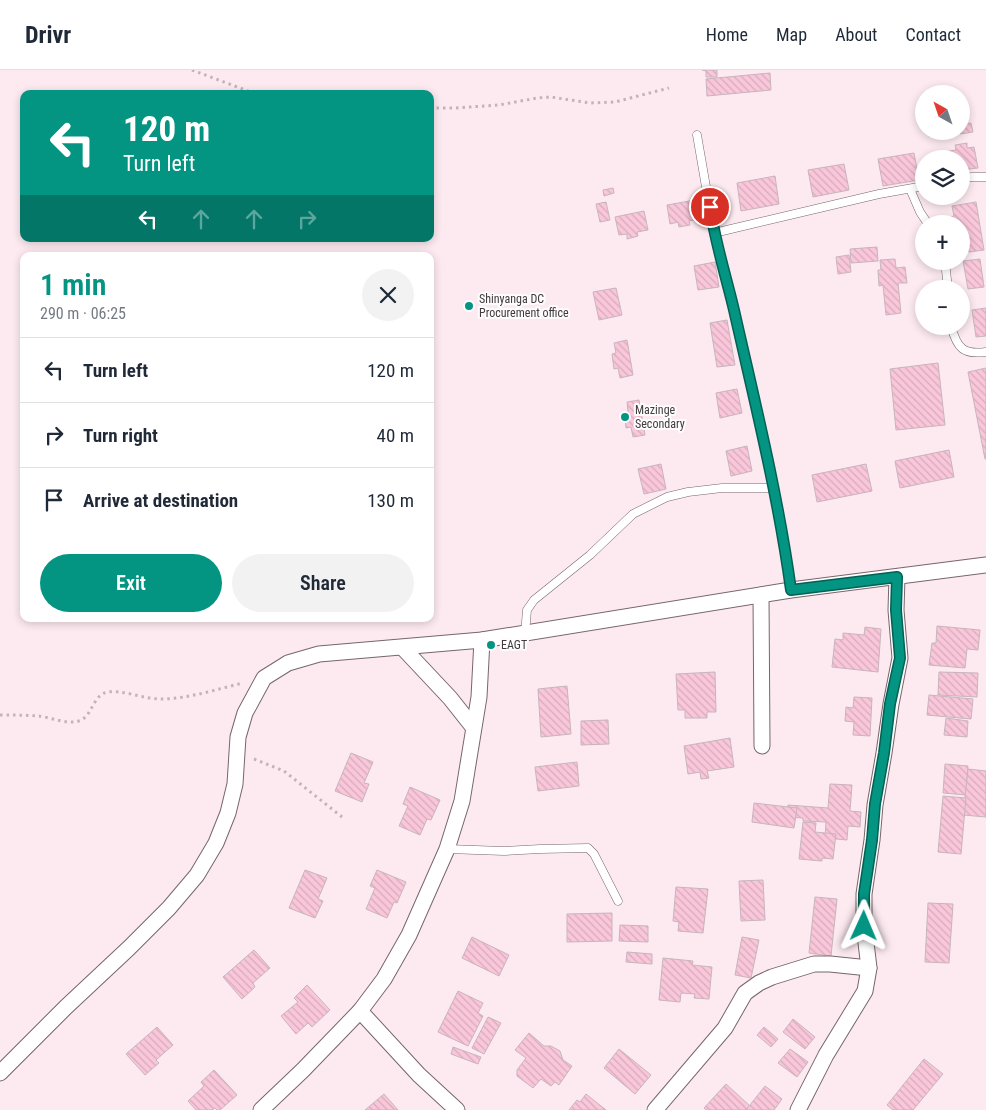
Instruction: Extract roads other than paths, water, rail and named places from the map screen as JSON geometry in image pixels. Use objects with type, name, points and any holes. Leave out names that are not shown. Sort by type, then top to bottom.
[{"type":"street","points":[[0,1073],[169,908],[197,876],[216,842],[228,813],[234,784],[238,736],[245,713],[264,678],[288,663],[319,654],[482,640],[791,590],[986,565]]},
{"type":"street","points":[[798,1110],[826,1055],[865,991],[869,968],[864,926],[864,894],[890,704],[900,658],[896,610],[897,577]]},
{"type":"street","points":[[761,595],[762,746]]},
{"type":"street","points":[[261,1110],[360,1010],[384,979],[409,935],[447,849],[462,801],[478,697],[482,640]]},
{"type":"street","points":[[403,648],[450,698],[474,727]]},
{"type":"street","points":[[655,1110],[725,1028],[745,993],[759,983],[814,964],[869,968]]},
{"type":"street","points":[[360,1010],[419,1075],[458,1110]]},
{"type":"lane","points":[[696,135],[714,233],[774,488],[791,590]]},
{"type":"lane","points":[[970,176],[986,177]]},
{"type":"lane","points":[[714,233],[879,194],[915,188]]},
{"type":"lane","points":[[910,189],[922,215]]},
{"type":"lane","points":[[954,335],[958,345],[963,351],[971,353],[986,352]]},
{"type":"lane","points":[[525,634],[527,610],[534,600],[590,555],[633,514],[668,497],[688,492],[722,488],[774,488]]},
{"type":"lane","points":[[447,849],[504,851],[588,848],[594,854],[618,901]]},
{"type":"place","name":"Shinyanga DC Procurement office","points":[[469,306]]},
{"type":"place","name":"Mazinge Secondary","points":[[625,417]]},
{"type":"place","name":"EAGT","points":[[491,645]]}]
